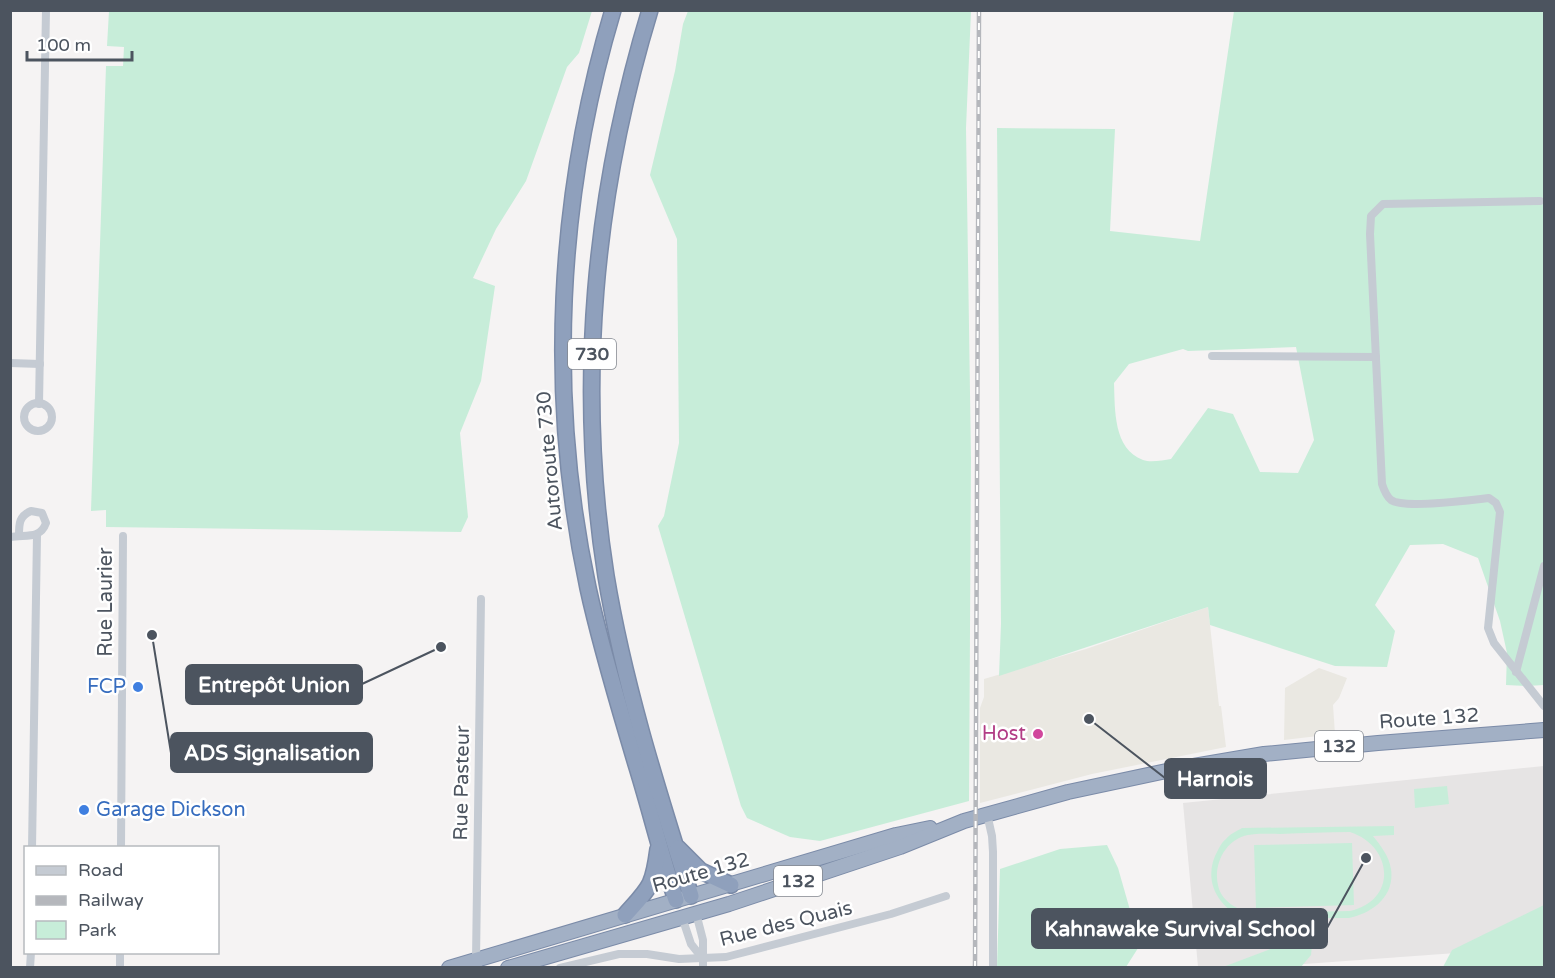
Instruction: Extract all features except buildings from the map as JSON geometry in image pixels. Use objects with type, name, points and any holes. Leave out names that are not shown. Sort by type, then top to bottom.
[{"type":"highway","name":"Autoroute 730","points":[[613,10],[588,109],[572,204],[564,297],[565,410],[572,490],[588,588],[605,657],[659,843],[683,898]]},
{"type":"highway","name":"730","points":[[650,10],[624,103],[604,209],[594,312],[592,419],[600,526],[615,624],[633,700],[675,845],[683,898]]},
{"type":"highway","name":"Route 132","points":[[508,968],[761,894],[900,847],[964,821],[1101,784],[1233,759],[1347,745],[1545,730]]},
{"type":"highway","name":"Route 132","points":[[449,968],[477,964],[625,915],[896,835],[964,821]]},
{"type":"highway","points":[[625,915],[651,885],[659,843]]},
{"type":"highway","points":[[675,845],[701,871],[731,885]]},
{"type":"highway","points":[[683,898],[689,915]]},
{"type":"street","points":[[39,404],[46,10]]},
{"type":"street","points":[[1540,201],[1383,204],[1371,216],[1382,484],[1385,493],[1393,501],[1410,504],[1489,498],[1496,503],[1500,512],[1488,628],[1494,643],[1545,706]]},
{"type":"street","points":[[1212,356],[1376,357]]},
{"type":"street","points":[[10,363],[40,364]]},
{"type":"street","points":[[35,510],[44,516],[46,524],[37,535],[15,536],[21,519],[27,512],[35,510]]},
{"type":"street","points":[[32,846],[37,535]]},
{"type":"street","name":"Rue Laurier","points":[[121,846],[123,536]]},
{"type":"street","points":[[1516,672],[1545,566]]},
{"type":"street","name":"Rue Pasteur","points":[[477,964],[481,599]]},
{"type":"street","points":[[987,814],[993,852],[993,968]]},
{"type":"street","name":"Rue des Quais","points":[[560,968],[619,954],[703,963],[891,914],[946,896]]},
{"type":"street","points":[[689,915],[691,944],[703,963]]},
{"type":"street","points":[[689,915],[703,940],[703,963]]},
{"type":"shaded area","points":[[1208,607],[1226,747],[1092,774],[980,803],[980,708],[984,697],[984,679],[1086,649]]},
{"type":"shaded area","points":[[1319,668],[1347,678],[1339,698],[1333,705],[1335,734],[1284,740],[1285,688]]},
{"type":"shaded area","points":[[1544,766],[1544,914],[1456,953],[1262,967],[1198,967],[1183,803]]},
{"type":"green space","points":[[109,11],[592,11],[579,53],[567,67],[526,181],[496,229],[473,278],[495,286],[481,381],[460,433],[468,517],[461,532],[106,527],[106,510],[91,511],[106,66],[123,66],[124,47],[107,46]]},
{"type":"green space","points":[[688,11],[971,11],[966,128],[971,459],[969,801],[820,841],[790,837],[747,818],[741,806],[658,526],[664,516],[679,443],[677,239],[650,175],[675,71],[683,24]]},
{"type":"green space","points":[[1234,11],[1544,11],[1544,685],[1506,685],[1507,653],[1500,621],[1478,558],[1443,544],[1410,545],[1375,605],[1395,631],[1387,667],[1335,666],[1210,625],[1208,607],[999,676],[1001,624],[997,128],[1115,129],[1110,231],[1200,241]],"holes":[[[1296,347],[1314,440],[1298,473],[1260,472],[1233,414],[1208,408],[1171,459],[1146,461],[1133,455],[1121,438],[1116,416],[1114,383],[1129,364],[1183,349],[1188,351]]]},
{"type":"green space","points":[[1447,786],[1449,804],[1415,808],[1414,789]]},
{"type":"green space","points":[[1394,826],[1394,835],[1373,836],[1390,864],[1390,887],[1386,895],[1374,907],[1349,918],[1244,918],[1234,913],[1219,899],[1214,890],[1211,871],[1213,860],[1222,844],[1229,836],[1242,828]],"holes":[[[1350,832],[1364,839],[1375,849],[1382,860],[1384,873],[1382,885],[1376,896],[1366,905],[1350,911],[1252,913],[1230,904],[1220,891],[1217,877],[1219,861],[1228,847],[1240,837],[1256,834]]]},
{"type":"green space","points":[[1352,843],[1354,905],[1256,908],[1254,845]]},
{"type":"green space","points":[[1107,845],[1118,868],[1140,945],[1126,967],[997,967],[1000,869],[1060,849]]},
{"type":"green space","points":[[1544,905],[1544,967],[1443,967],[1452,950]]},
{"type":"green space","points":[[1297,939],[1312,945],[1311,955],[1301,967],[1223,967]]},
{"type":"railway","points":[[975,968],[979,10]]},
{"type":"place","name":"ADS Signalisation","points":[[152,635]]},
{"type":"place","name":"Entrepôt Union","points":[[441,647]]},
{"type":"place","name":"FCP","points":[[138,687]]},
{"type":"place","name":"Harnois","points":[[1089,719]]},
{"type":"place","name":"Host","points":[[1038,734]]},
{"type":"place","name":"Garage Dickson","points":[[84,810]]},
{"type":"place","name":"Kahnawake Survival School","points":[[1366,858]]}]
